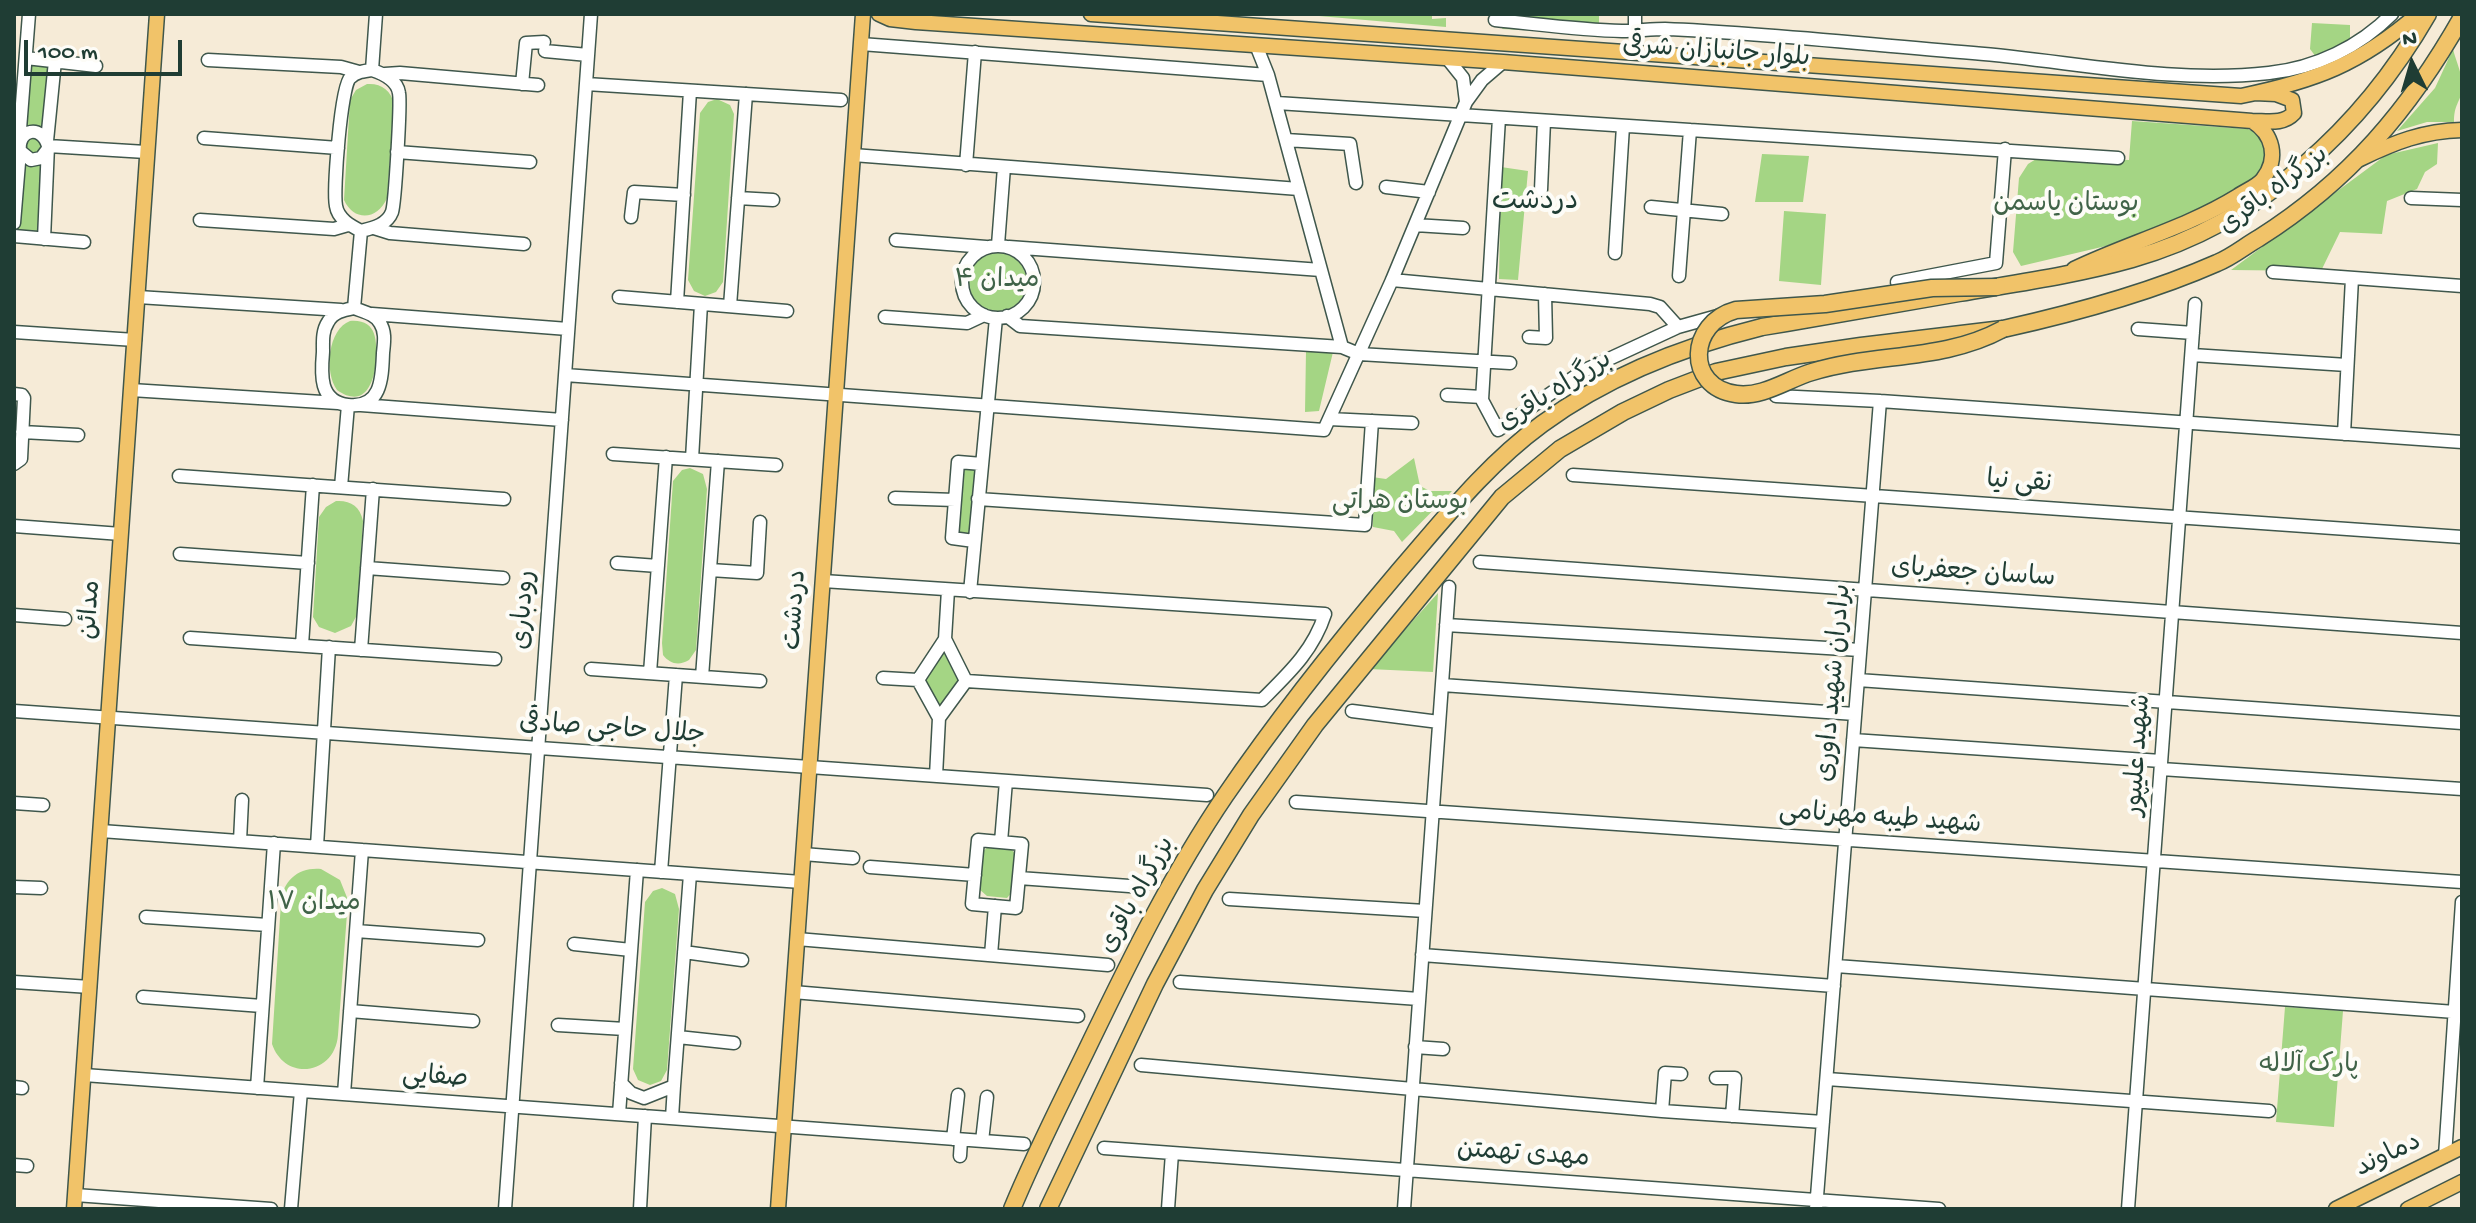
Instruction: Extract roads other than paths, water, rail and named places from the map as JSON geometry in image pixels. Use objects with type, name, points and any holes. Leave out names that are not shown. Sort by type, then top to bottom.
[{"type":"highway","name":"بزرگراه باقری","points":[[1012,1209],[1126,967],[1224,797],[1289,706],[1362,615],[1482,475],[1510,448],[1583,398],[1687,349],[1762,327],[2056,277],[2134,259],[2187,238],[2264,196],[2324,149],[2354,119],[2407,51],[2428,14]]},
{"type":"highway","name":"بزرگراه باقری","points":[[1050,1209],[1155,984],[1205,890],[1251,815],[1315,725],[1395,624],[1502,497],[1527,474],[1560,449],[1623,412],[1716,372],[1846,348],[2003,329],[2127,296],[2220,262],[2275,228],[2356,161],[2412,98],[2434,68],[2462,17]]},
{"type":"highway","points":[[1997,287],[1932,288],[1825,304],[1736,310],[1711,322],[1701,340],[1699,359],[1704,375],[1716,387],[1741,395],[1841,365],[1961,348],[2003,329]]},
{"type":"highway","points":[[1004,1209],[1027,1173]]},
{"type":"main road","name":"مدائن","points":[[75,1202],[157,14]]},
{"type":"main road","name":"دردشت","points":[[778,1209],[863,14]]},
{"type":"main road","name":"بلوار جانبازان شرقی","points":[[879,14],[890,19],[916,22],[1503,62],[2252,121],[2280,122],[2294,113],[2292,100],[2284,96],[2255,93]]},
{"type":"main road","name":"بلوار جانبازان شرقی","points":[[1091,14],[2241,96],[2309,79],[2351,63],[2418,14]]},
{"type":"main road","points":[[2056,277],[2099,257],[2174,230],[2263,180],[2272,160],[2272,143],[2263,128],[2252,121]]},
{"type":"main road","points":[[2356,161],[2391,144],[2431,131],[2462,130]]},
{"type":"main road","name":"دماوند","points":[[2336,1209],[2462,1147]]},
{"type":"main road","points":[[2408,1209],[2462,1182]]},
{"type":"street","points":[[14,223],[29,14]]},
{"type":"street","points":[[372,72],[376,14]]},
{"type":"street","name":"رودباری","points":[[505,1209],[591,14]]},
{"type":"street","points":[[1635,14],[1635,30]]},
{"type":"street","points":[[1485,43],[1497,17],[1635,30],[1662,29],[1942,51],[2104,69],[2223,76],[2270,73],[2323,61],[2352,45],[2392,14]]},
{"type":"street","points":[[522,84],[526,43],[588,55]]},
{"type":"street","points":[[861,44],[1268,75]]},
{"type":"street","points":[[1256,45],[1277,103],[1342,347]]},
{"type":"street","points":[[966,165],[975,52]]},
{"type":"street","points":[[26,58],[96,66]]},
{"type":"street","points":[[1447,58],[1463,78],[1466,102]]},
{"type":"street","points":[[208,60],[341,67],[538,85]]},
{"type":"street","points":[[44,239],[47,146],[55,61]]},
{"type":"street","points":[[1327,424],[1392,280],[1466,102],[1482,80],[1503,62]]},
{"type":"street","points":[[348,225],[335,207],[343,89],[349,79],[372,72],[395,83],[399,94],[397,152],[392,212],[386,221],[368,230],[348,309],[328,321],[324,331],[321,378],[324,390],[349,404],[377,394],[382,384],[383,328],[378,319],[369,313]]},
{"type":"street","points":[[2223,76],[2223,95]]},
{"type":"street","points":[[586,84],[841,100]]},
{"type":"street","points":[[677,302],[690,91]]},
{"type":"street","points":[[730,306],[746,94]]},
{"type":"street","points":[[1277,103],[2118,158]]},
{"type":"street","points":[[1499,118],[1482,362],[1482,397],[1498,430],[1583,371],[1678,327],[1746,308]]},
{"type":"street","points":[[1541,190],[1544,121]]},
{"type":"street","points":[[1615,253],[1623,126]]},
{"type":"street","points":[[1679,276],[1690,130]]},
{"type":"street","points":[[33,131],[42,134],[47,146],[41,158],[31,160],[18,145],[24,134],[33,131]]},
{"type":"street","points":[[204,138],[338,148]]},
{"type":"street","points":[[1286,140],[1350,144],[1356,183]]},
{"type":"street","points":[[47,146],[146,152]]},
{"type":"street","points":[[1897,282],[1996,263],[2005,149]]},
{"type":"street","points":[[397,152],[530,162]]},
{"type":"street","points":[[853,155],[1299,189]]},
{"type":"street","points":[[998,247],[1004,167]]},
{"type":"street","points":[[1386,187],[1429,192]]},
{"type":"street","points":[[631,217],[634,192],[684,195]]},
{"type":"street","points":[[738,198],[773,200]]},
{"type":"street","points":[[2411,198],[2462,200]]},
{"type":"street","points":[[1651,207],[1722,214]]},
{"type":"street","points":[[200,220],[334,229],[348,225],[390,233],[524,244]]},
{"type":"street","points":[[1415,225],[1463,228]]},
{"type":"street","points":[[14,236],[84,242]]},
{"type":"street","points":[[896,240],[1321,270]]},
{"type":"street","points":[[885,317],[967,323],[995,316],[1026,304],[1034,283],[1027,261],[998,247],[975,253],[962,274],[962,287],[973,308],[995,316],[1020,326],[1342,347],[1359,354],[1510,363]]},
{"type":"street","points":[[2273,272],[2462,286]]},
{"type":"street","points":[[2344,434],[2352,278]]},
{"type":"street","points":[[1392,280],[1650,304],[1660,307],[1678,327]]},
{"type":"street","points":[[1529,337],[1546,338],[1545,294]]},
{"type":"street","points":[[138,297],[348,309],[568,329]]},
{"type":"street","points":[[619,297],[787,311]]},
{"type":"street","points":[[692,459],[701,304]]},
{"type":"street","name":"شهید علیپور","points":[[2128,1209],[2195,304]]},
{"type":"street","points":[[970,592],[995,316]]},
{"type":"street","points":[[2138,329],[2193,333]]},
{"type":"street","points":[[14,332],[135,340]]},
{"type":"street","points":[[2192,355],[2347,365]]},
{"type":"street","points":[[565,375],[1327,424],[1372,421],[1412,423]]},
{"type":"street","points":[[131,390],[562,420]]},
{"type":"street","points":[[14,394],[24,396],[21,459],[14,464]]},
{"type":"street","points":[[1447,395],[1482,397]]},
{"type":"street","points":[[1776,396],[2462,442]]},
{"type":"street","name":"برادران شهید داوری","points":[[1817,1204],[1880,401]]},
{"type":"street","points":[[341,487],[349,404]]},
{"type":"street","points":[[978,499],[1365,525],[1372,421]]},
{"type":"street","points":[[22,432],[78,435]]},
{"type":"street","points":[[613,454],[776,465]]},
{"type":"street","points":[[650,673],[666,457]]},
{"type":"street","points":[[702,677],[718,461]]},
{"type":"street","points":[[974,541],[952,538],[958,462],[982,464]]},
{"type":"street","name":"نقی نیا","points":[[1573,475],[2462,537]]},
{"type":"street","points":[[179,476],[504,499]]},
{"type":"street","points":[[302,645],[313,485]]},
{"type":"street","points":[[361,650],[373,489]]},
{"type":"street","points":[[895,498],[955,500]]},
{"type":"street","points":[[710,570],[757,573],[760,522]]},
{"type":"street","points":[[14,526],[121,534]]},
{"type":"street","points":[[180,554],[308,563]]},
{"type":"street","name":"ساسان جعفربای","points":[[1480,562],[2462,633]]},
{"type":"street","points":[[617,563],[658,566]]},
{"type":"street","points":[[367,568],[503,578]]},
{"type":"street","points":[[823,581],[1325,614],[1307,654],[1262,700],[966,681]]},
{"type":"street","points":[[1404,1209],[1449,587]]},
{"type":"street","points":[[918,680],[945,639],[948,590]]},
{"type":"street","points":[[14,615],[65,619]]},
{"type":"street","points":[[1446,625],[1860,650]]},
{"type":"street","points":[[190,638],[495,659]]},
{"type":"street","points":[[945,639],[966,681]]},
{"type":"street","points":[[317,846],[329,647]]},
{"type":"street","points":[[591,669],[760,681]]},
{"type":"street","points":[[661,872],[676,675]]},
{"type":"street","points":[[883,678],[918,680]]},
{"type":"street","points":[[918,680],[939,718],[936,776]]},
{"type":"street","points":[[1858,680],[2462,723]]},
{"type":"street","points":[[939,718],[966,681]]},
{"type":"street","points":[[1442,685],[1855,714]]},
{"type":"street","name":"جلال حاجی صادقی","points":[[14,711],[1207,795]]},
{"type":"street","points":[[1352,711],[1439,722]]},
{"type":"street","points":[[1853,740],[2462,789]]},
{"type":"street","points":[[1001,842],[1006,781]]},
{"type":"street","points":[[240,841],[242,800]]},
{"type":"street","name":"شهید طیبه مهرنامی","points":[[1296,802],[2462,882]]},
{"type":"street","points":[[14,803],[43,805]]},
{"type":"street","points":[[101,831],[801,882]]},
{"type":"street","points":[[978,840],[1001,842],[1022,844],[1016,908],[972,904],[978,840]]},
{"type":"street","points":[[257,1088],[274,843]]},
{"type":"street","points":[[344,1094],[362,850]]},
{"type":"street","points":[[803,854],[853,858]]},
{"type":"street","points":[[870,867],[975,875]]},
{"type":"street","points":[[619,1114],[637,870]]},
{"type":"street","points":[[672,1118],[690,874]]},
{"type":"street","points":[[1019,878],[1143,887]]},
{"type":"street","points":[[14,887],[41,888]]},
{"type":"street","points":[[1229,899],[1425,911]]},
{"type":"street","points":[[2445,1156],[2462,902]]},
{"type":"street","points":[[991,955],[995,906]]},
{"type":"street","points":[[146,917],[268,925]]},
{"type":"street","points":[[356,931],[478,940]]},
{"type":"street","points":[[797,939],[1108,965]]},
{"type":"street","points":[[574,944],[631,950]]},
{"type":"street","points":[[684,952],[742,960]]},
{"type":"street","points":[[1422,955],[1834,986]]},
{"type":"street","points":[[1836,966],[2455,1012]]},
{"type":"street","points":[[14,982],[90,987]]},
{"type":"street","points":[[1180,982],[1419,999]]},
{"type":"street","points":[[793,992],[1078,1016]]},
{"type":"street","points":[[143,997],[262,1006]]},
{"type":"street","points":[[350,1011],[473,1021]]},
{"type":"street","points":[[558,1025],[625,1029]]},
{"type":"street","points":[[678,1037],[734,1043]]},
{"type":"street","points":[[1415,1047],[1443,1049]]},
{"type":"street","points":[[1141,1065],[1662,1111],[1823,1122]]},
{"type":"street","points":[[1662,1111],[1665,1073],[1681,1074]]},
{"type":"street","name":"صفایی","points":[[84,1075],[1024,1144]]},
{"type":"street","points":[[1716,1078],[1735,1078],[1732,1116]]},
{"type":"street","points":[[1827,1079],[2269,1111]]},
{"type":"street","points":[[621,1083],[631,1093],[644,1098],[674,1086]]},
{"type":"street","points":[[291,1209],[301,1091]]},
{"type":"street","points":[[958,1095],[957,1139],[960,1156]]},
{"type":"street","points":[[982,1141],[987,1097]]},
{"type":"street","points":[[640,1209],[645,1116]]},
{"type":"street","name":"مهدی تهمتن","points":[[1104,1148],[1817,1204],[1939,1209]]},
{"type":"street","points":[[1168,1209],[1172,1153]]},
{"type":"street","points":[[75,1202],[271,1209]]},
{"type":"district","name":"دردشت","points":[[1535,204]]},
{"type":"park label","name":"بوستان یاسمن","points":[[2066,206]]},
{"type":"park label","name":"میدان ۴","points":[[997,282]]},
{"type":"park label","name":"بوستان هراتی","points":[[1400,504]]},
{"type":"park label","name":"میدان ۱۷","points":[[314,905]]},
{"type":"park label","name":"پارک آلاله","points":[[2309,1067]]}]
